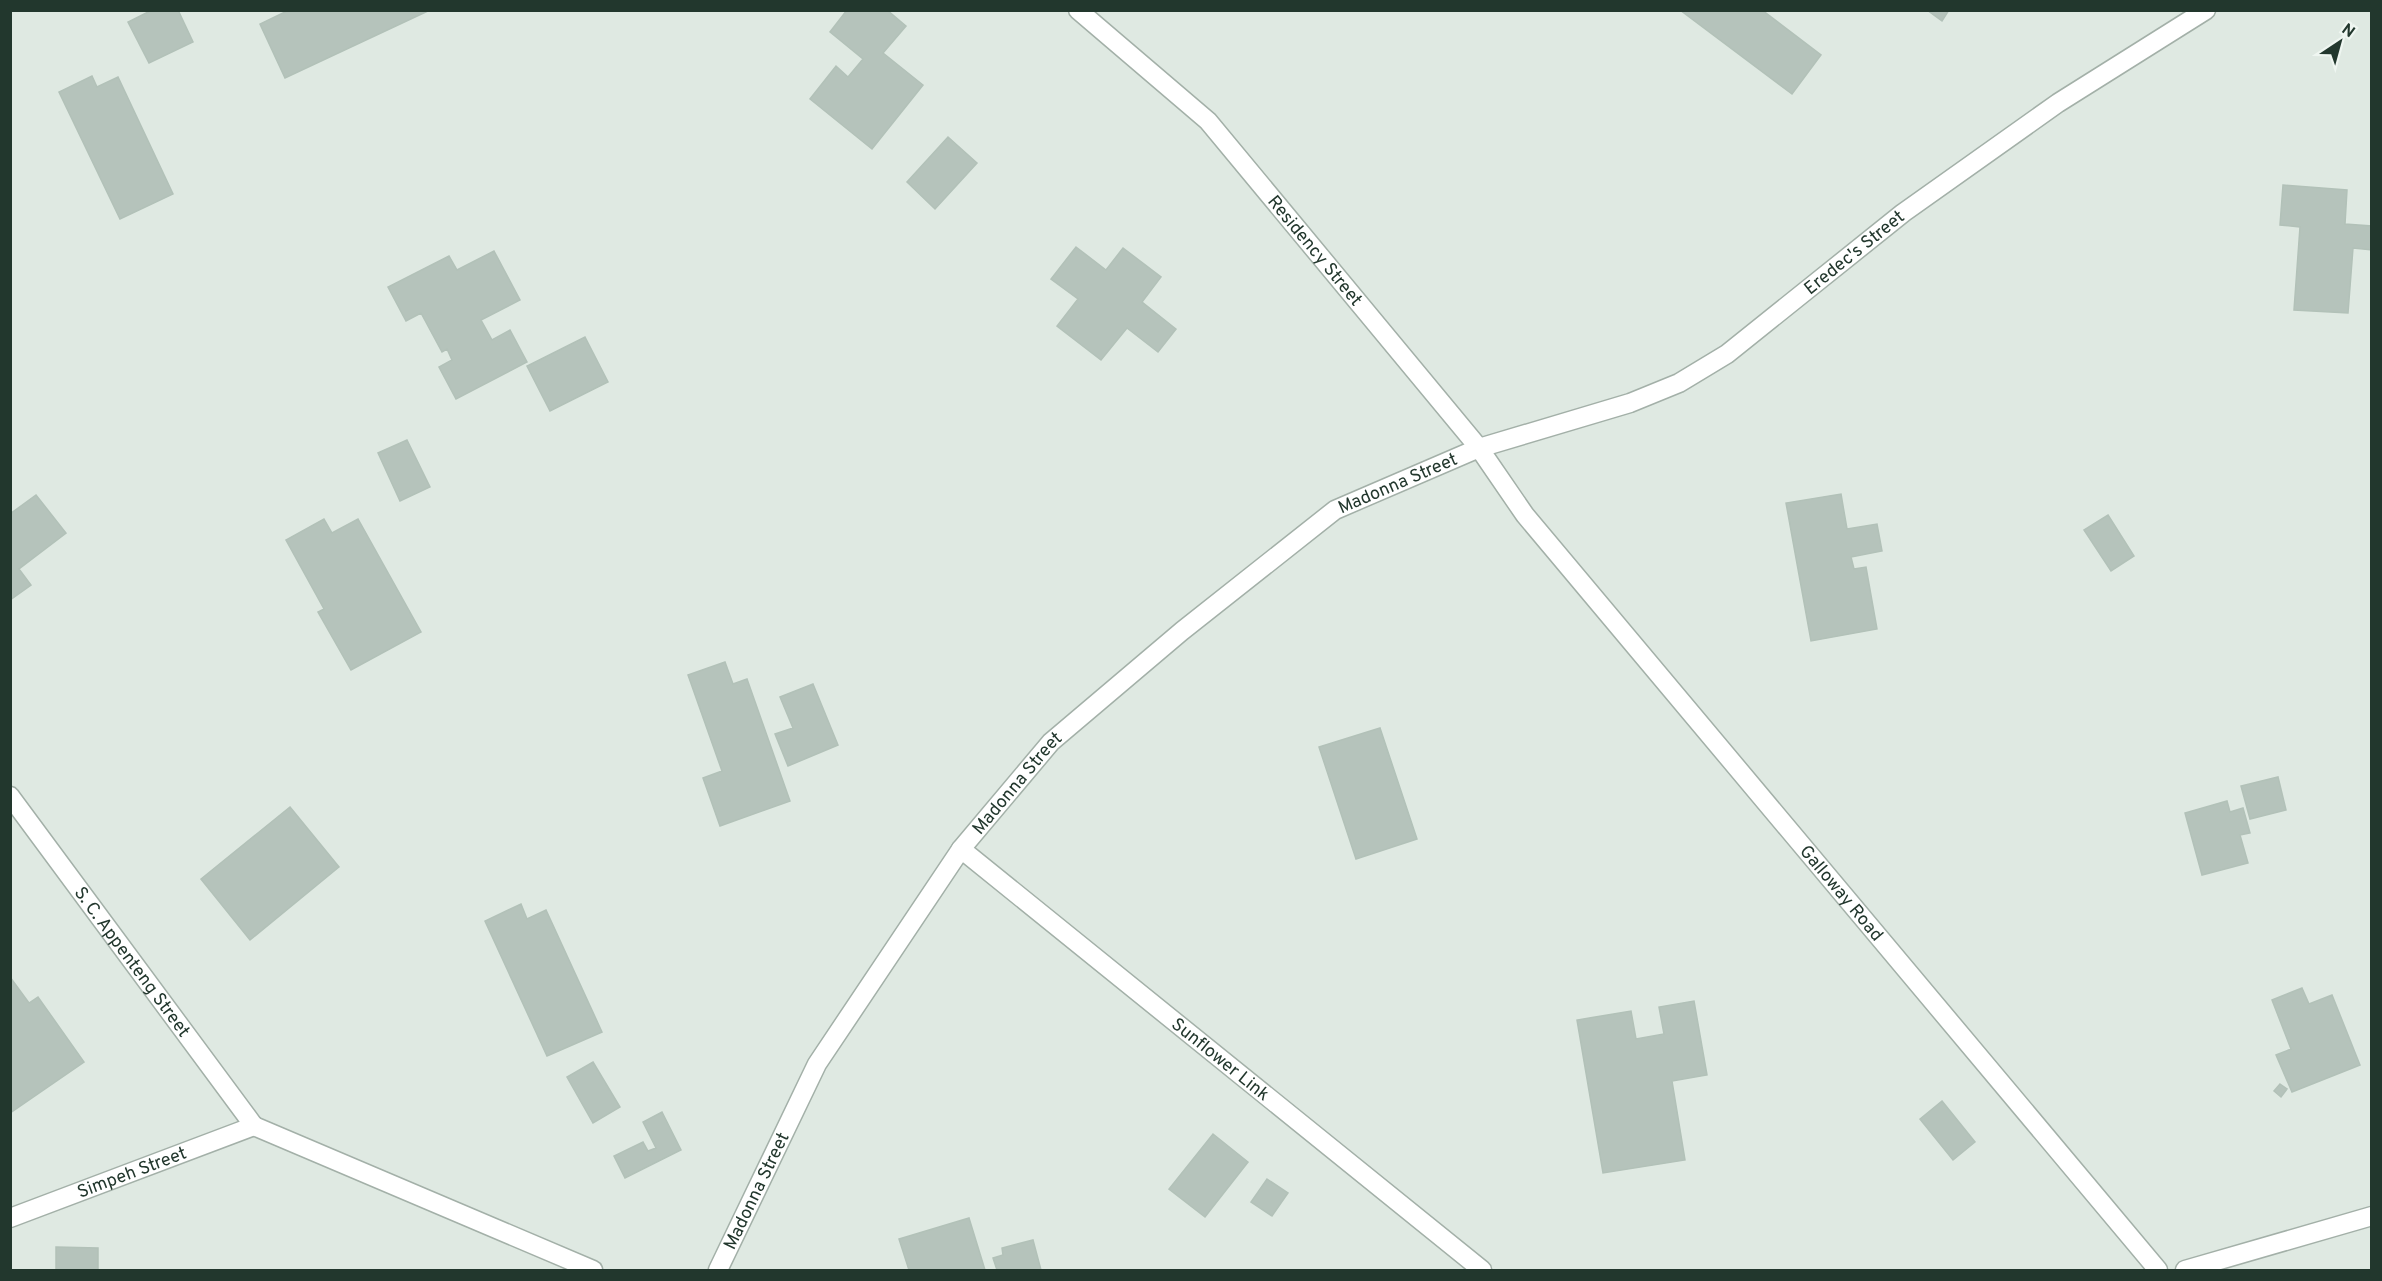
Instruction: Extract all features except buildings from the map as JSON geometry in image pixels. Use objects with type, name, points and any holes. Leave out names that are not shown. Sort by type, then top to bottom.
[{"type":"street","name":"Residency Street","points":[[1078,10],[1208,121],[1479,448],[1525,515]]},
{"type":"street","name":"Eredec's Street","points":[[1479,448],[1630,403],[1679,383],[1726,354],[1903,213],[2058,103],[2206,10]]},
{"type":"street","name":"Madonna Street","points":[[718,1270],[817,1064],[961,849],[1051,742],[1182,631],[1335,510],[1479,448]]},
{"type":"street","name":"Galloway Road","points":[[1525,515],[2158,1270]]},
{"type":"street","name":"S. C. Appenteng Street","points":[[10,796],[255,1126]]},
{"type":"street","name":"Sunflower Link","points":[[961,849],[1482,1270]]},
{"type":"street","name":"Simpeh Street","points":[[10,1218],[255,1126]]},
{"type":"street","points":[[255,1126],[593,1270]]},
{"type":"street","points":[[2185,1270],[2372,1216]]}]
